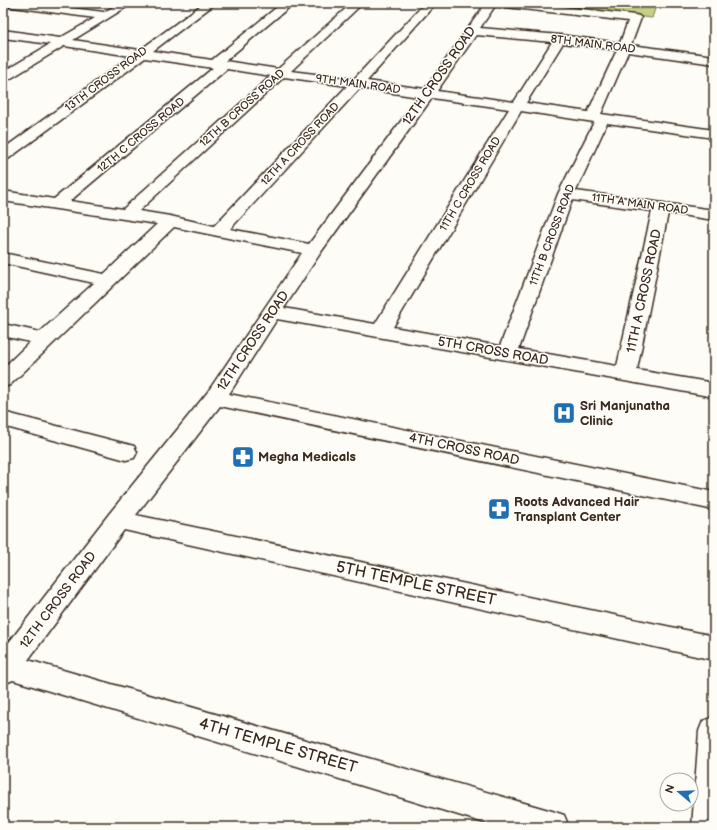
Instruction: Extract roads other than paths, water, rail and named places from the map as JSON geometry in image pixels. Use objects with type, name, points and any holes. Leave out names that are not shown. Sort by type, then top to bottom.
[{"type":"street","points":[[5,3],[105,16]]},
{"type":"street","points":[[3,77],[128,3]]},
{"type":"street","name":"13TH CROSS ROAD","points":[[3,156],[140,53],[210,3]]},
{"type":"street","points":[[219,65],[289,3]]},
{"type":"street","name":"12TH B CROSS ROAD","points":[[127,214],[358,3]]},
{"type":"street","name":"12TH A CROSS ROAD","points":[[218,232],[357,84],[430,3]]},
{"type":"street","name":"12TH CROSS ROAD","points":[[4,668],[118,520],[215,398],[313,250],[428,94],[492,3]]},
{"type":"street","name":"11TH B CROSS ROAD","points":[[497,3],[635,18],[566,194],[508,353]]},
{"type":"street","name":"8TH MAIN ROAD","points":[[472,31],[560,39],[714,60]]},
{"type":"street","name":"9TH MAIN ROAD","points":[[3,34],[714,134]]},
{"type":"street","name":"11TH C CROSS ROAD","points":[[381,331],[560,39]]},
{"type":"street","name":"12TH C CROSS ROAD","points":[[57,204],[219,65]]},
{"type":"street","name":"11TH A MAIN ROAD","points":[[566,194],[714,215]]},
{"type":"street","points":[[3,196],[170,220],[218,232],[313,250]]},
{"type":"street","name":"11TH A CROSS ROAD","points":[[626,374],[661,207]]},
{"type":"street","points":[[3,380],[43,339],[108,280],[170,220]]},
{"type":"street","points":[[3,258],[108,280]]},
{"type":"street","name":"5TH CROSS ROAD","points":[[273,312],[714,390]]},
{"type":"street","points":[[3,330],[43,339]]},
{"type":"street","name":"4TH CROSS ROAD","points":[[215,398],[714,501]]},
{"type":"street","points":[[3,419],[126,452]]},
{"type":"street","name":"5TH TEMPLE STREET","points":[[118,520],[714,648]]},
{"type":"street","name":"4TH TEMPLE STREET","points":[[4,668],[552,827]]},
{"type":"street","points":[[709,827],[714,730]]},
{"type":"place","name":"Sri Manjunatha Clinic","points":[[564,413]]},
{"type":"place","name":"Megha Medicals","points":[[243,457]]},
{"type":"place","name":"Roots Advanced Hair Transplant Center","points":[[499,509]]}]
